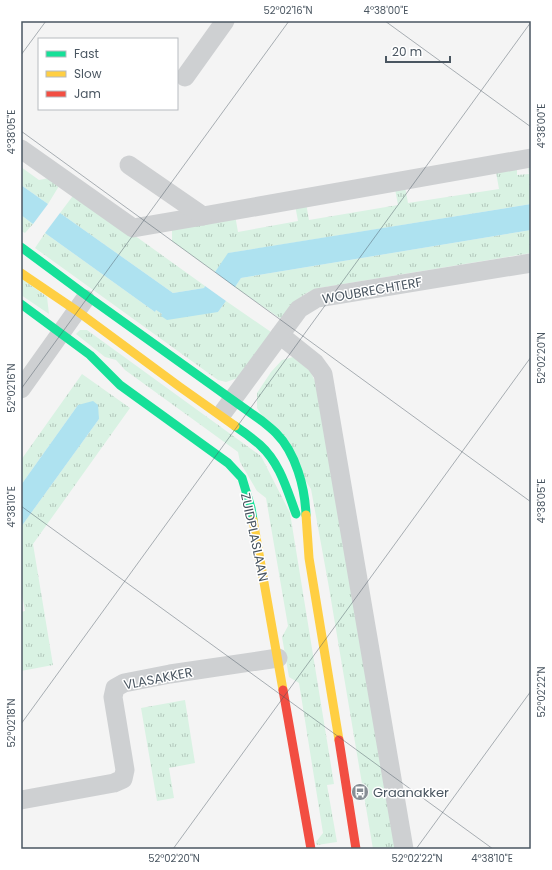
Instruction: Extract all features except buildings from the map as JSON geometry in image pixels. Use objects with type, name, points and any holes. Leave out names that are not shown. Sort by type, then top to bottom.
[{"type":"street","points":[[184,77],[216,24]]},
{"type":"street","points":[[21,149],[133,228],[531,158]]},
{"type":"street","points":[[129,165],[203,216]]},
{"type":"street","points":[[21,247],[82,303],[221,416],[261,446],[271,458],[284,480],[309,558]]},
{"type":"street","name":"WOUBRECHTERF","points":[[221,416],[299,309],[317,298],[531,263]]},
{"type":"street","points":[[21,273],[82,303],[232,400],[262,421],[277,434],[288,449],[299,473],[306,508],[309,558],[356,849]]},
{"type":"street","points":[[21,389],[82,303]]},
{"type":"street","name":"ZUIDPLASLAAN","points":[[21,304],[90,355],[120,385],[228,463],[242,478],[251,508],[311,849]]},
{"type":"street","points":[[280,335],[315,363],[323,374],[404,849]]},
{"type":"street","name":"VLASAKKER","points":[[21,800],[114,783],[123,779],[125,770],[113,697],[115,688],[124,683],[170,674],[278,658]]},
{"type":"green space","points":[[531,166],[531,204],[229,253],[215,272],[172,241],[172,226],[235,215],[238,232],[298,221],[295,205],[306,203],[309,220],[398,205],[395,189],[405,187],[408,203],[499,189],[496,172],[517,169],[517,175],[529,174],[528,167]]},
{"type":"green space","points":[[21,167],[39,180],[49,178],[59,186],[48,204],[21,185]]},
{"type":"green space","points":[[72,197],[76,197],[120,225],[205,286],[204,288],[173,293],[60,213]]},
{"type":"green space","points":[[21,215],[33,224],[25,233],[21,231]]},
{"type":"green space","points":[[531,230],[531,253],[319,288],[301,296],[281,319],[235,287],[241,278]]},
{"type":"green space","points":[[45,233],[155,312],[156,310],[162,314],[218,312],[226,301],[271,332],[238,378],[226,382],[218,380],[35,248]]},
{"type":"green space","points":[[21,278],[47,297],[49,314],[21,295]]},
{"type":"green space","points":[[80,330],[87,330],[261,456],[290,513],[334,784],[327,785],[337,842],[317,845],[316,842],[323,833],[299,683],[289,677],[282,637],[288,626],[266,498],[257,491],[240,462],[238,452],[125,370],[116,360],[105,357],[76,334]]},
{"type":"green space","points":[[293,357],[310,371],[316,383],[395,849],[373,849],[311,489],[257,408],[257,393],[271,372],[282,360]]},
{"type":"green space","points":[[82,374],[130,408],[33,544],[53,665],[21,671],[21,612],[25,611],[21,588],[21,527],[99,419],[78,405],[21,485],[21,460]]},
{"type":"green space","points":[[185,700],[195,763],[169,768],[174,798],[157,801],[141,708]]},
{"type":"water","points":[[21,185],[48,204],[33,224],[21,215]]},
{"type":"water","points":[[531,204],[531,230],[241,278],[235,287],[215,272],[228,253]]},
{"type":"water","points":[[60,213],[173,293],[204,288],[205,286],[226,301],[218,312],[167,320],[161,316],[162,314],[156,310],[155,312],[45,233]]},
{"type":"water","points":[[93,401],[98,405],[99,419],[21,527],[21,485],[78,405]]},
{"type":"traffic: fast","points":[[21,247],[262,421],[274,432],[289,450],[298,471],[304,494],[306,515]]},
{"type":"traffic: fast","points":[[21,304],[90,355],[120,385],[228,463],[242,478],[253,520]]},
{"type":"traffic: fast","points":[[235,426],[260,445],[273,460],[286,486],[296,514]]},
{"type":"traffic: slow","points":[[21,273],[77,311],[235,426]]},
{"type":"traffic: slow","points":[[306,515],[309,558],[339,740]]},
{"type":"traffic: slow","points":[[253,520],[283,690]]},
{"type":"traffic: jam","points":[[283,690],[311,849]]},
{"type":"traffic: jam","points":[[339,740],[356,849]]},
{"type":"place","name":"Graanakker","points":[[360,792]]}]
